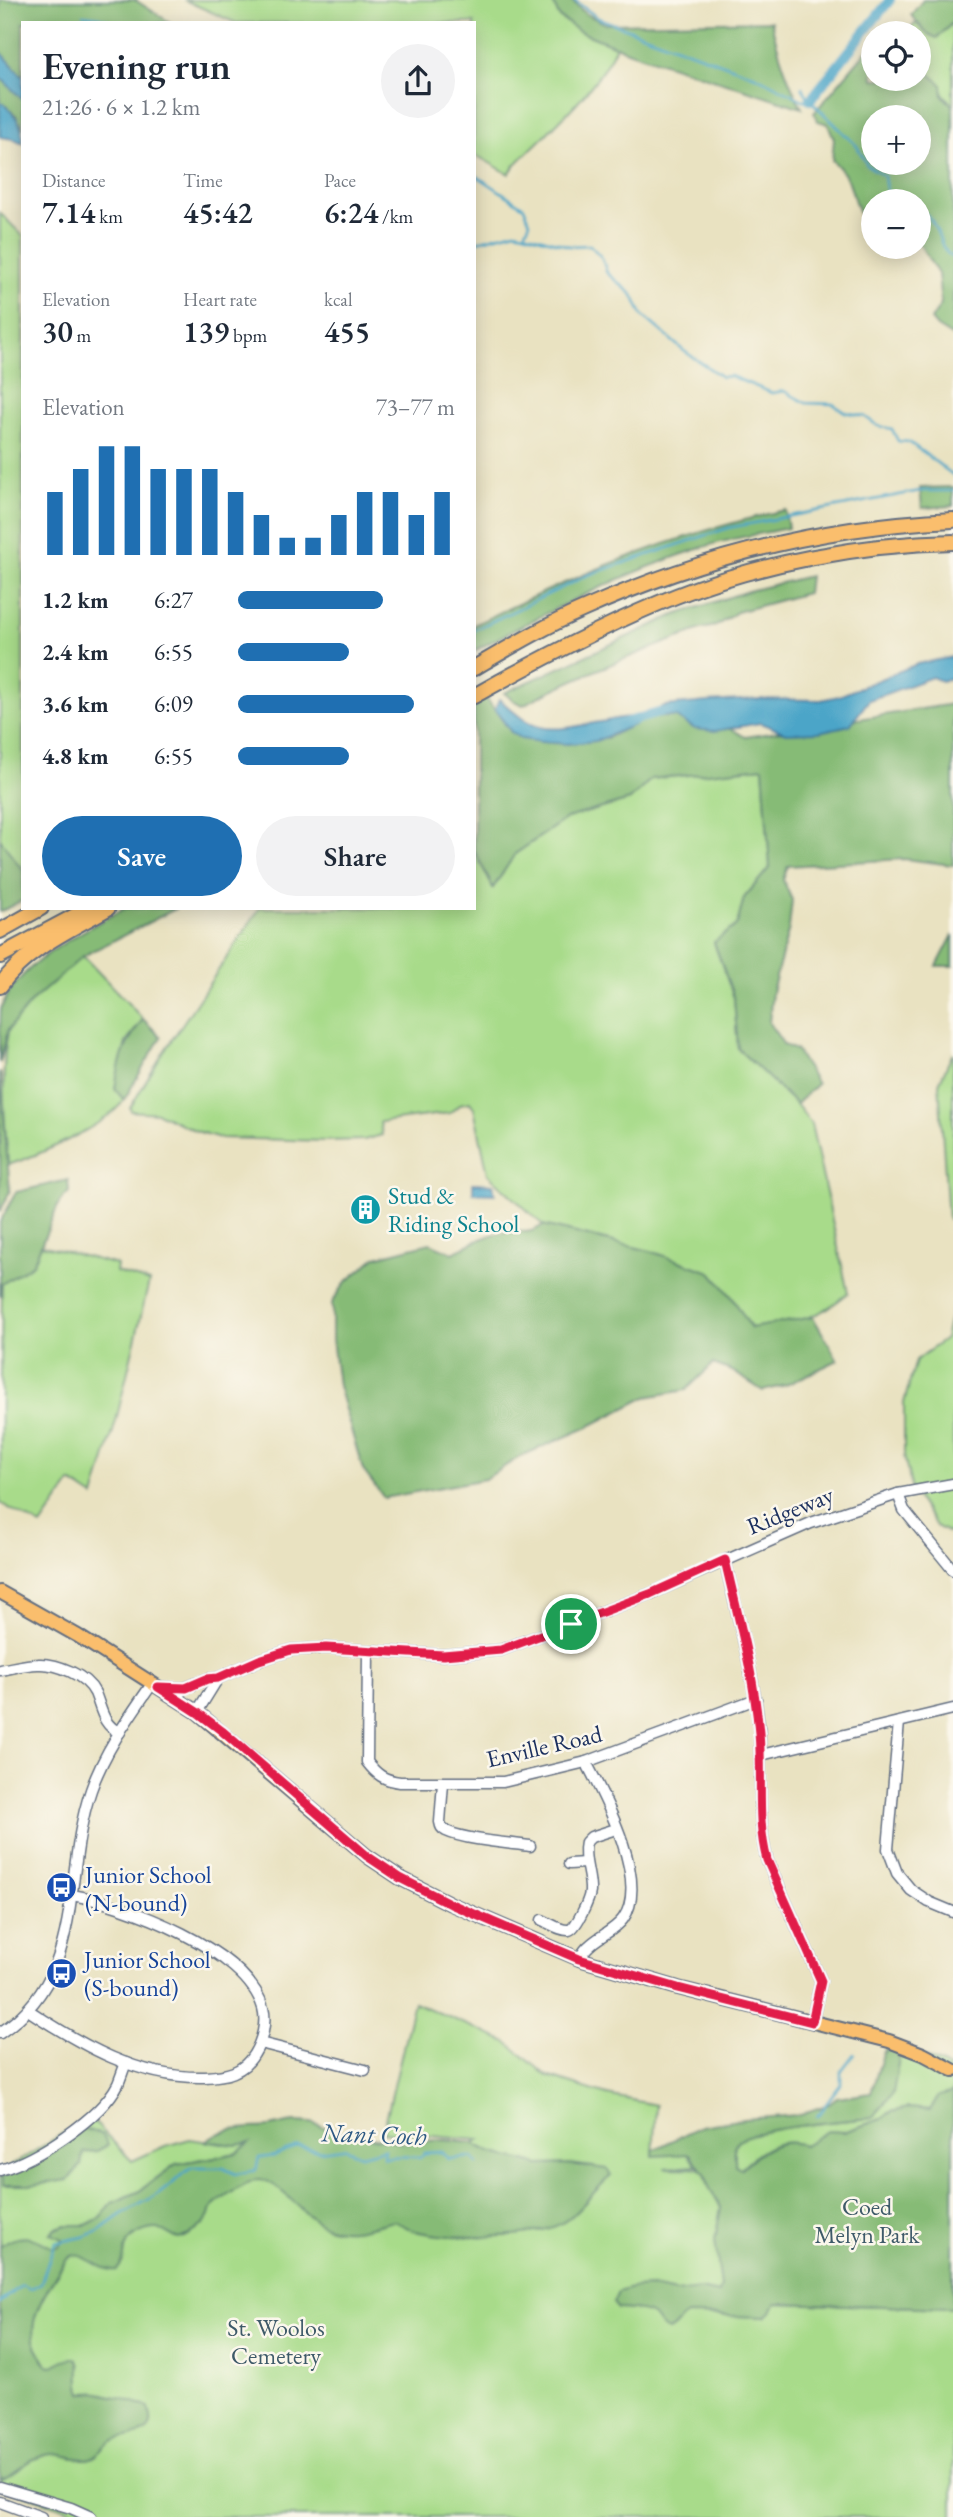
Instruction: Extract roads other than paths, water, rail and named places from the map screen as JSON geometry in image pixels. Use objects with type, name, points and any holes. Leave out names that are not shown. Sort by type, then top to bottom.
[{"type":"highway","points":[[476,667],[580,610],[694,566],[825,534],[897,523],[953,520]]},
{"type":"highway","points":[[476,695],[544,657],[624,618],[722,581],[784,564],[923,542],[953,541]]},
{"type":"highway","points":[[0,931],[37,910]]},
{"type":"highway","points":[[0,956],[85,910]]},
{"type":"highway","points":[[0,986],[18,965],[47,943],[105,910]]},
{"type":"main road","points":[[0,1592],[79,1636],[197,1712],[367,1856],[400,1878],[451,1904],[579,1959],[678,1988],[889,2040],[953,2070]]},
{"type":"street","name":"Ridgeway","points":[[155,1685],[186,1688],[291,1650],[326,1648],[443,1655],[501,1650],[650,1594],[811,1523],[898,1494],[953,1485]]},
{"type":"street","points":[[898,1494],[904,1510],[953,1570]]},
{"type":"street","points":[[725,1560],[756,1699],[761,1755],[762,1844],[821,1981],[812,2022]]},
{"type":"street","name":"Enville Road","points":[[368,1651],[367,1762],[385,1780],[503,1782],[586,1762],[756,1699]]},
{"type":"street","points":[[0,1670],[40,1664],[80,1676],[93,1690],[105,1720],[113,1731],[120,1732]]},
{"type":"street","points":[[197,1712],[218,1678]]},
{"type":"street","points":[[0,2033],[28,2010],[57,1964],[64,1942],[85,1812],[99,1770],[120,1732],[155,1685]]},
{"type":"street","points":[[761,1755],[953,1709]]},
{"type":"street","points":[[899,1723],[888,1849],[897,1873],[911,1890],[929,1902],[953,1912]]},
{"type":"street","points":[[579,1959],[588,1946],[624,1918],[631,1901],[631,1877],[609,1807],[586,1762]]},
{"type":"street","points":[[443,1783],[440,1822],[442,1828],[530,1846]]},
{"type":"street","points":[[542,1920],[567,1930],[572,1929],[590,1890],[585,1863],[586,1842],[591,1837],[616,1829]]},
{"type":"street","points":[[569,1864],[585,1863]]},
{"type":"street","points":[[28,2010],[68,2036],[126,2063],[156,2073],[189,2077],[225,2076],[249,2063],[260,2043],[264,2008],[250,1983],[227,1962],[162,1922],[116,1905],[72,1895]]},
{"type":"street","points":[[260,2043],[365,2070]]},
{"type":"street","points":[[0,2170],[27,2160],[74,2130],[103,2104],[117,2086],[126,2063]]},
{"type":"street","points":[[0,2487],[71,2508],[91,2517]]},
{"type":"street","points":[[0,2502],[41,2517]]},
{"type":"water","points":[[0,51],[21,75],[21,98],[0,77]]},
{"type":"water","points":[[0,101],[17,119],[21,128],[21,142],[0,137]]},
{"type":"water","points":[[953,657],[953,678],[941,681],[932,677],[869,700],[850,725],[819,732],[786,733],[760,723],[715,731],[695,729],[676,717],[648,716],[664,706],[707,702],[757,699],[821,700],[839,696],[917,664]]},
{"type":"water","points":[[499,699],[518,715],[540,727],[556,729],[622,718],[638,718],[634,725],[596,741],[567,744],[541,742],[521,739],[511,732],[495,709]]},
{"type":"water","points":[[473,1183],[493,1184],[495,1194],[473,1193]]},
{"type":"waterway","points":[[574,0],[598,18],[756,76],[803,100],[810,100]]},
{"type":"waterway","points":[[810,100],[890,0]]},
{"type":"waterway","points":[[83,15],[109,21]]},
{"type":"waterway","points":[[802,87],[810,100],[857,146],[867,165],[884,176],[886,189]]},
{"type":"waterway","points":[[476,175],[524,207],[530,222],[525,233],[569,246],[590,245],[602,258],[607,273],[633,295],[642,315],[684,351],[722,377],[730,376],[772,393],[784,391],[806,403],[833,404],[845,412],[864,416],[878,426],[892,429],[898,441],[909,442],[953,475]]},
{"type":"waterway","points":[[931,220],[944,248],[953,258]]},
{"type":"waterway","points":[[476,241],[515,231],[525,233]]},
{"type":"waterway","points":[[476,629],[588,575],[728,528],[920,491],[953,491]]},
{"type":"waterway","points":[[627,722],[662,712]]},
{"type":"waterway","name":"Nant Coch","points":[[817,2116],[841,2084],[841,2071],[854,2054]]},
{"type":"waterway","name":"Nant Coch","points":[[0,2303],[22,2285],[30,2289],[41,2283],[55,2243],[97,2232],[122,2214],[159,2194],[191,2168],[223,2168],[236,2174],[256,2170],[259,2158],[275,2156],[298,2146],[319,2151],[343,2148],[361,2155],[384,2149],[383,2157],[420,2158],[424,2153],[442,2152],[449,2159],[472,2157],[477,2163]]},
{"type":"place","name":"Stud & Riding School","points":[[365,1209]]},
{"type":"place","name":"Junior School (N-bound)","points":[[62,1888]]},
{"type":"place","name":"Junior School (S-bound)","points":[[61,1973]]},
{"type":"park label","name":"Coed Melyn Park","points":[[867,2220]]},
{"type":"park label","name":"St. Woolos Cemetery","points":[[276,2341]]}]
